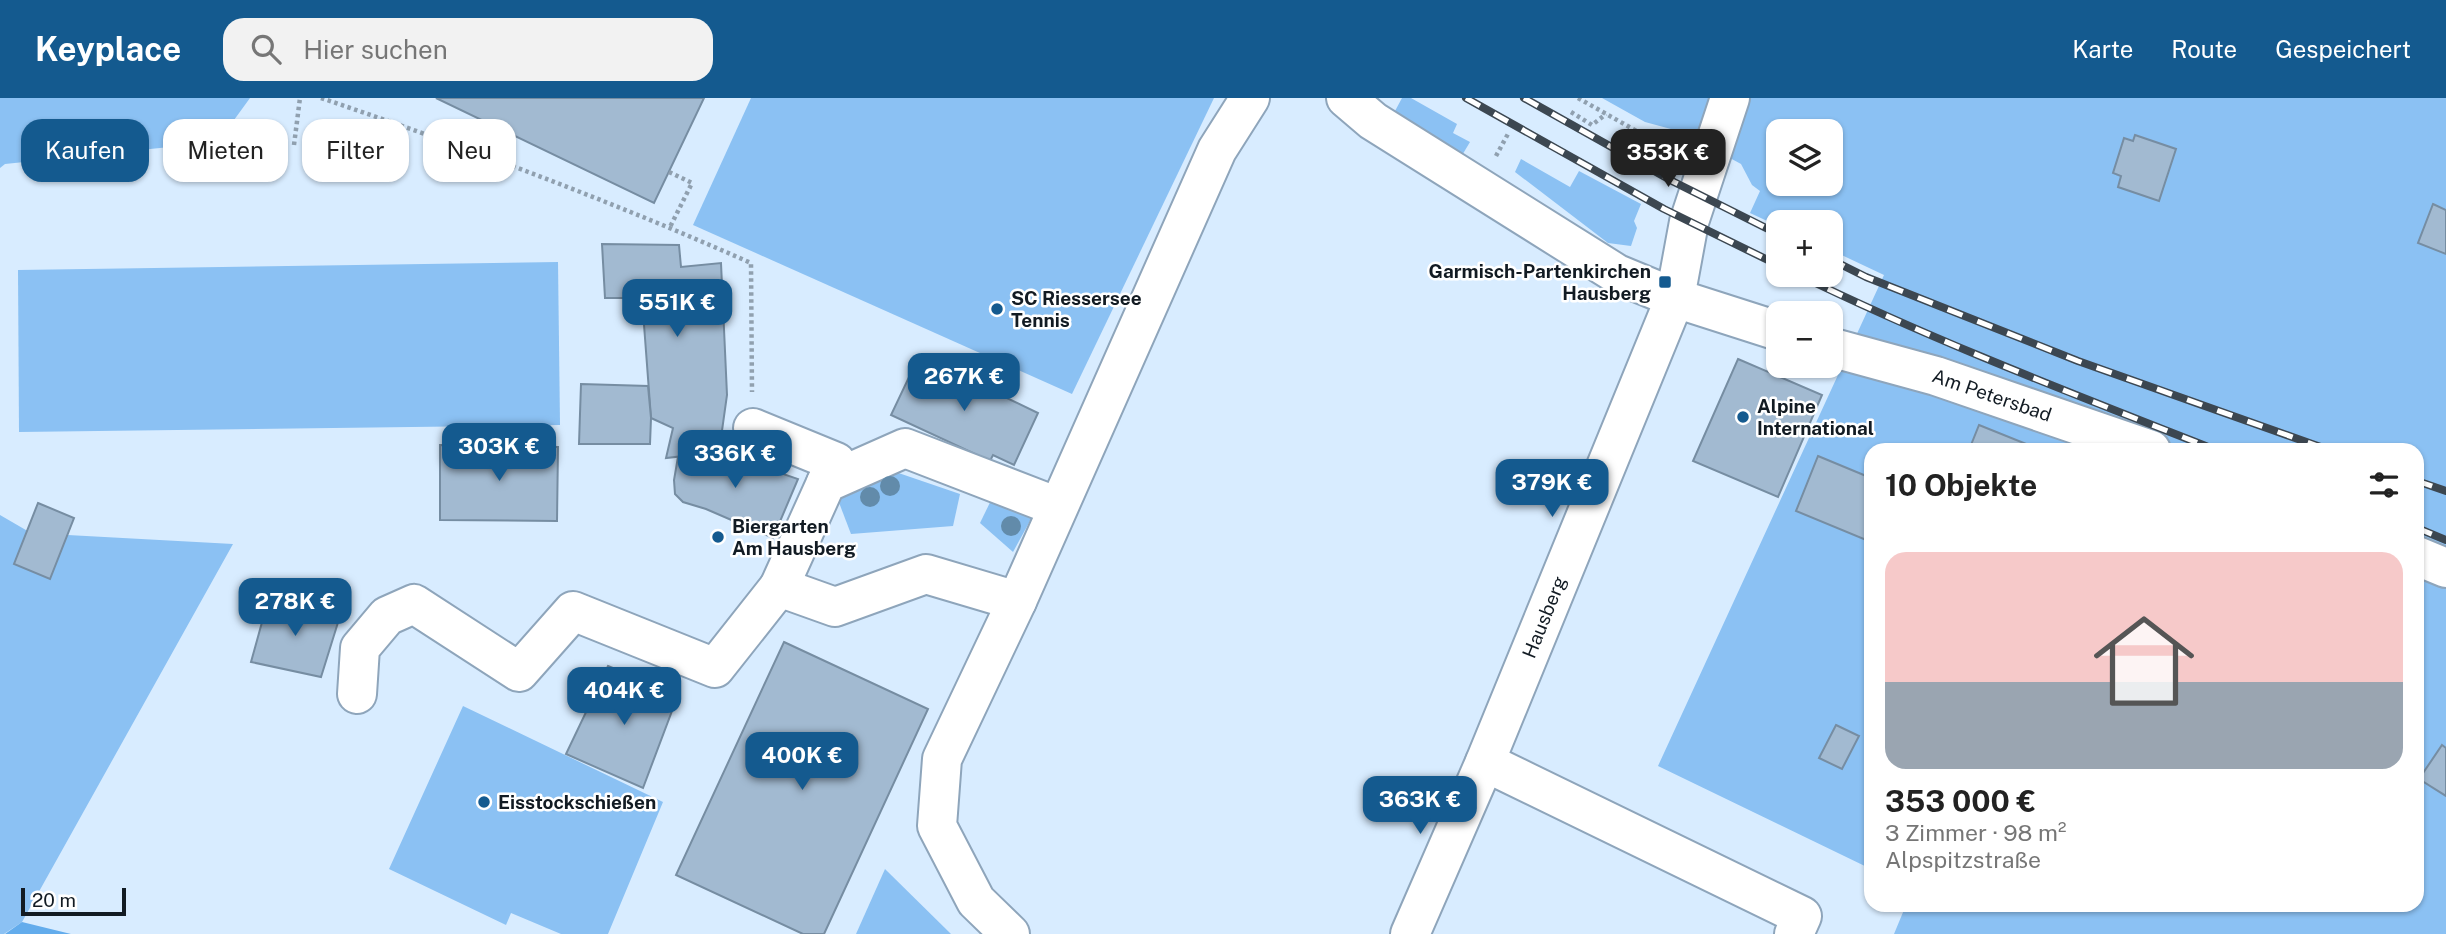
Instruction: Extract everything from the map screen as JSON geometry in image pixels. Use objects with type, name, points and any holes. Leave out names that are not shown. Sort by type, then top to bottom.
[{"type":"street","points":[[1010,934],[976,901],[937,826],[942,759],[1017,601],[1217,150],[1250,98]]},
{"type":"street","points":[[1346,98],[1373,121],[1617,274],[1675,298],[1766,327]]},
{"type":"street","name":"Hausberg","points":[[1410,934],[1485,762],[1675,298],[1689,222],[1730,98]]},
{"type":"street","name":"Am Petersbad","points":[[1843,351],[1936,376],[2131,443]]},
{"type":"street","points":[[357,694],[360,648],[387,616],[414,604],[519,672],[573,611],[715,668],[779,587],[835,462],[752,428]]},
{"type":"street","points":[[826,483],[905,448],[1058,507]]},
{"type":"street","points":[[2424,559],[2446,568]]},
{"type":"street","points":[[779,587],[835,607],[926,574],[1017,601]]},
{"type":"street","points":[[1485,762],[1802,916],[1794,934]]},
{"type":"path","points":[[294,145],[300,98]]},
{"type":"path","points":[[321,98],[394,122],[670,227],[751,263],[752,428]]},
{"type":"path","points":[[1578,98],[1640,132],[1687,148],[1709,159]]},
{"type":"path","points":[[1571,112],[1592,125],[1606,114]]},
{"type":"path","points":[[1495,158],[1509,132]]},
{"type":"path","points":[[669,172],[692,183],[670,227]]},
{"type":"shaded area","points":[[0,98],[250,98],[235,119],[163,119],[163,148],[149,149],[149,119],[21,119],[21,162],[5,164],[0,168]]},
{"type":"shaded area","name":"SC Riessersee Tennis","points":[[751,98],[1214,98],[1072,394],[693,225]]},
{"type":"shaded area","points":[[1402,98],[1411,98],[1457,124],[1453,133],[1470,142],[1461,157],[1395,111]]},
{"type":"shaded area","points":[[1602,98],[2446,98],[2446,934],[1894,934],[1903,912],[2424,912],[2424,443],[1864,443],[1864,866],[1658,766],[1837,378],[1843,378],[1843,364],[1884,275],[1843,256],[1843,210],[1766,210],[1766,220],[1750,213],[1760,191],[1752,185],[1741,164],[1682,132],[1645,122]]},
{"type":"shaded area","points":[[1521,159],[1570,187],[1579,171],[1641,204],[1634,221],[1637,228],[1631,246],[1608,243],[1515,172]]},
{"type":"shaded area","points":[[558,262],[560,425],[19,432],[18,270]]},
{"type":"shaded area","points":[[881,467],[960,494],[953,526],[851,534],[838,500]]},
{"type":"shaded area","points":[[999,484],[1041,501],[1013,552],[980,523]]},
{"type":"shaded area","points":[[0,515],[31,533],[233,544],[22,922],[4,934],[0,934]]},
{"type":"shaded area","points":[[463,706],[663,802],[608,934],[561,934],[511,913],[506,925],[389,869]]},
{"type":"shaded area","points":[[885,869],[951,934],[856,934]]},
{"type":"shaded area","points":[[22,922],[71,934],[5,934]]},
{"type":"building","points":[[436,98],[704,98],[654,203],[516,137],[516,119],[480,119]]},
{"type":"building","points":[[2135,135],[2176,149],[2159,201],[2118,187],[2121,176],[2113,173],[2124,138],[2133,141]]},
{"type":"building","points":[[2433,204],[2446,210],[2446,254],[2418,243]]},
{"type":"building","points":[[602,244],[679,245],[681,267],[721,263],[727,395],[719,452],[666,458],[673,428],[651,418],[642,298],[605,298]]},
{"type":"building","points":[[919,356],[1038,413],[1014,465],[993,455],[990,461],[891,415]]},
{"type":"building","points":[[1738,359],[1766,371],[1766,378],[1782,378],[1822,395],[1778,497],[1693,461]]},
{"type":"building","points":[[581,384],[648,386],[650,444],[579,444]]},
{"type":"building","points":[[1979,425],[2024,443],[1972,443]]},
{"type":"building","points":[[440,445],[558,447],[557,521],[440,520]]},
{"type":"building","points":[[719,452],[798,479],[773,538],[683,502],[675,494],[674,480],[678,457]]},
{"type":"building","points":[[1818,456],[1864,475],[1864,539],[1796,511]]},
{"type":"building","points":[[38,503],[74,518],[50,579],[14,564]]},
{"type":"building","points":[[269,597],[340,616],[321,677],[251,662]]},
{"type":"building","points":[[784,642],[928,709],[824,934],[803,934],[676,875]]},
{"type":"building","points":[[608,666],[678,695],[643,788],[566,754]]},
{"type":"building","points":[[1836,725],[1859,736],[1842,769],[1819,758]]},
{"type":"building","points":[[2442,745],[2446,748],[2446,796],[2424,782],[2424,772]]},
{"type":"railway","points":[[1466,98],[1664,209],[1766,259]]},
{"type":"railway","points":[[1524,98],[1674,182],[1766,228]]},
{"type":"railway","points":[[1843,266],[2078,361],[2309,443]]},
{"type":"railway","points":[[1824,287],[1953,345],[2198,443]]},
{"type":"railway","points":[[2424,483],[2446,491]]},
{"type":"railway","points":[[2424,531],[2446,540]]},
{"type":"place","name":"Garmisch-Partenkirchen Hausberg","points":[[1665,282]]},
{"type":"place","name":"SC Riessersee Tennis","points":[[997,309]]},
{"type":"place","name":"Alpine International","points":[[1743,417]]},
{"type":"place","name":"Biergarten Am Hausberg","points":[[718,537]]},
{"type":"place","name":"Eisstockschießen","points":[[484,802]]}]
